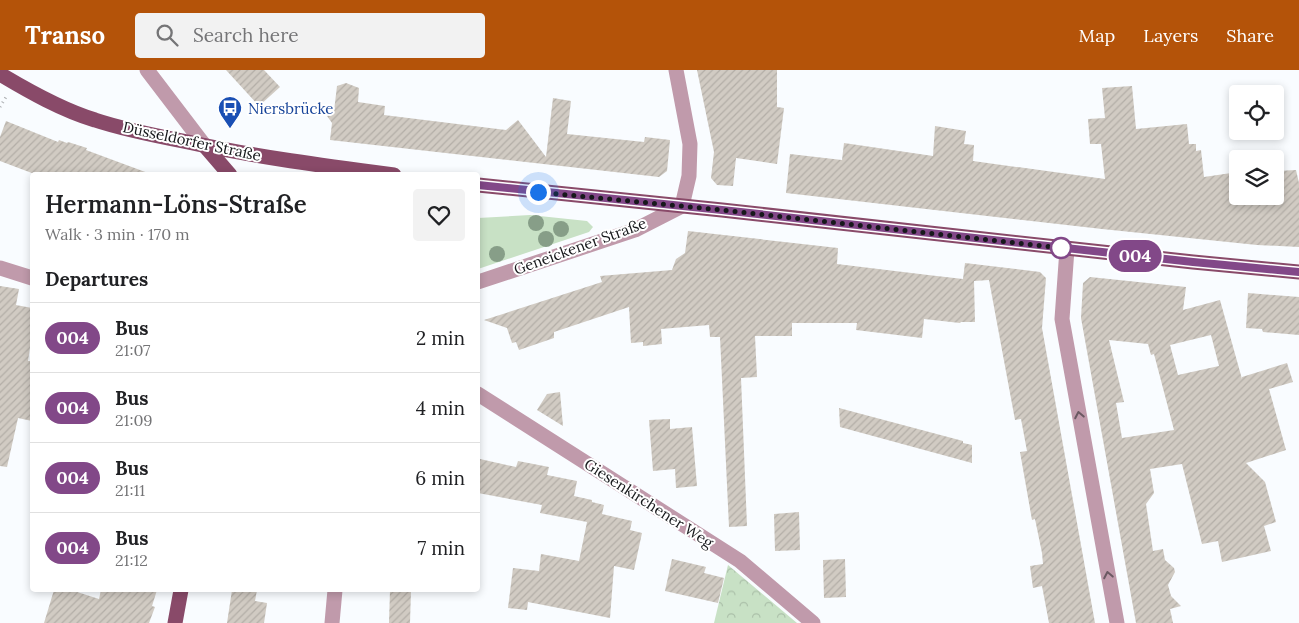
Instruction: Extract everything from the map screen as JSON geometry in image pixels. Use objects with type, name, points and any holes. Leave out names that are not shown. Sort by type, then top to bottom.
[{"type":"main road","name":"Düsseldorfer Straße","points":[[0,74],[55,104],[95,120],[205,146],[290,162],[370,172]]},
{"type":"main road","points":[[205,146],[227,172]]},
{"type":"main road","points":[[480,185],[1067,249],[1299,272]]},
{"type":"main road","points":[[175,623],[181,592]]},
{"type":"street","points":[[147,70],[205,146]]},
{"type":"street","points":[[676,70],[690,144],[690,176],[682,206]]},
{"type":"street","name":"Geneickener Straße","points":[[480,281],[635,230],[682,206]]},
{"type":"street","points":[[1067,249],[1062,319],[1117,623]]},
{"type":"street","points":[[0,268],[30,277]]},
{"type":"street","name":"Giesenkirchener Weg","points":[[480,395],[740,561],[812,623]]},
{"type":"street","points":[[332,623],[335,592]]},
{"type":"green space","points":[[530,215],[587,221],[593,227],[589,232],[480,268],[480,218]]},
{"type":"green space","points":[[728,565],[797,623],[714,623]]},
{"type":"building","points":[[226,70],[264,70],[280,87],[259,106]]},
{"type":"building","points":[[697,70],[777,70],[777,107],[784,108],[777,164],[736,158],[733,186],[717,185],[711,178],[714,152]]},
{"type":"building","points":[[346,83],[359,88],[358,102],[385,106],[384,115],[506,130],[518,120],[546,157],[553,98],[571,101],[567,134],[644,142],[645,137],[670,140],[667,171],[659,177],[330,140],[332,123],[327,116],[334,111],[337,86]]},
{"type":"building","points":[[1132,86],[1136,129],[1187,124],[1189,144],[1196,144],[1196,151],[1201,150],[1204,177],[1229,173],[1229,205],[1284,205],[1284,171],[1296,170],[1299,183],[1299,247],[1257,245],[1102,229],[786,193],[790,154],[842,160],[844,143],[933,156],[935,126],[966,131],[964,144],[974,145],[973,161],[1105,179],[1101,144],[1090,144],[1088,119],[1105,118],[1102,88]]},
{"type":"building","points":[[6,121],[58,142],[59,140],[87,148],[86,150],[145,172],[30,172],[0,161],[0,137]]},
{"type":"building","points":[[688,231],[838,248],[837,264],[928,275],[963,279],[965,263],[1040,272],[1046,278],[1042,328],[1095,623],[1049,623],[1042,586],[1033,588],[1030,566],[1043,564],[1042,553],[1035,519],[1032,520],[1020,452],[1027,451],[1021,419],[1015,420],[989,280],[974,281],[975,322],[960,323],[924,319],[922,338],[856,330],[857,323],[792,323],[792,336],[755,336],[757,377],[741,378],[747,526],[729,527],[720,337],[710,337],[709,325],[661,329],[662,344],[643,346],[643,342],[631,343],[629,307],[554,332],[554,338],[519,350],[516,342],[512,343],[507,328],[484,320],[602,282],[600,276],[672,270],[676,259],[685,253]]},
{"type":"building","points":[[1090,277],[1186,287],[1183,310],[1220,300],[1242,379],[1242,377],[1287,363],[1293,382],[1269,389],[1286,450],[1246,463],[1265,482],[1276,522],[1264,526],[1271,551],[1222,562],[1218,541],[1202,544],[1182,464],[1150,469],[1154,493],[1146,504],[1153,551],[1163,549],[1165,560],[1174,568],[1175,572],[1168,585],[1171,596],[1181,606],[1170,609],[1173,623],[1136,623],[1081,318],[1083,283]],"holes":[[[1211,335],[1219,366],[1178,375],[1170,345]],[[1109,340],[1148,344],[1151,355],[1154,354],[1174,430],[1122,438],[1116,403],[1124,402]]]},
{"type":"building","points":[[0,286],[19,289],[16,305],[30,308],[28,361],[30,361],[30,421],[18,418],[7,467],[0,466]]},
{"type":"building","points":[[1248,293],[1299,297],[1299,335],[1263,332],[1262,329],[1246,328]]},
{"type":"building","points":[[560,392],[563,426],[537,410],[547,394]]},
{"type":"building","points":[[839,408],[963,441],[963,443],[972,445],[972,463],[840,427]]},
{"type":"building","points":[[670,419],[670,429],[692,427],[697,486],[676,488],[675,469],[653,471],[649,420]]},
{"type":"building","points":[[480,459],[516,467],[518,461],[549,467],[547,475],[577,481],[574,496],[604,505],[602,514],[632,521],[630,530],[642,533],[634,570],[614,566],[610,618],[528,602],[527,610],[508,608],[513,568],[539,571],[541,554],[579,561],[587,522],[540,513],[542,505],[480,493]]},
{"type":"building","points":[[799,512],[800,550],[775,551],[774,514]]},
{"type":"building","points":[[672,559],[706,567],[704,573],[724,578],[718,603],[665,591]]},
{"type":"building","points":[[845,559],[846,597],[824,598],[823,560]]},
{"type":"building","points":[[53,592],[77,592],[99,599],[101,592],[156,592],[152,606],[155,607],[149,623],[44,623]]},
{"type":"building","points":[[232,592],[257,592],[255,601],[267,603],[264,623],[227,623]]},
{"type":"building","points":[[390,592],[411,592],[410,623],[389,623]]},
{"type":"bus line","name":"004","points":[[480,185],[722,210],[1067,249],[1299,272]]},
{"type":"place","name":"Niersbrücke","points":[[230,129]]},
{"type":"route","points":[[538,192],[722,210],[1061,248]]}]
